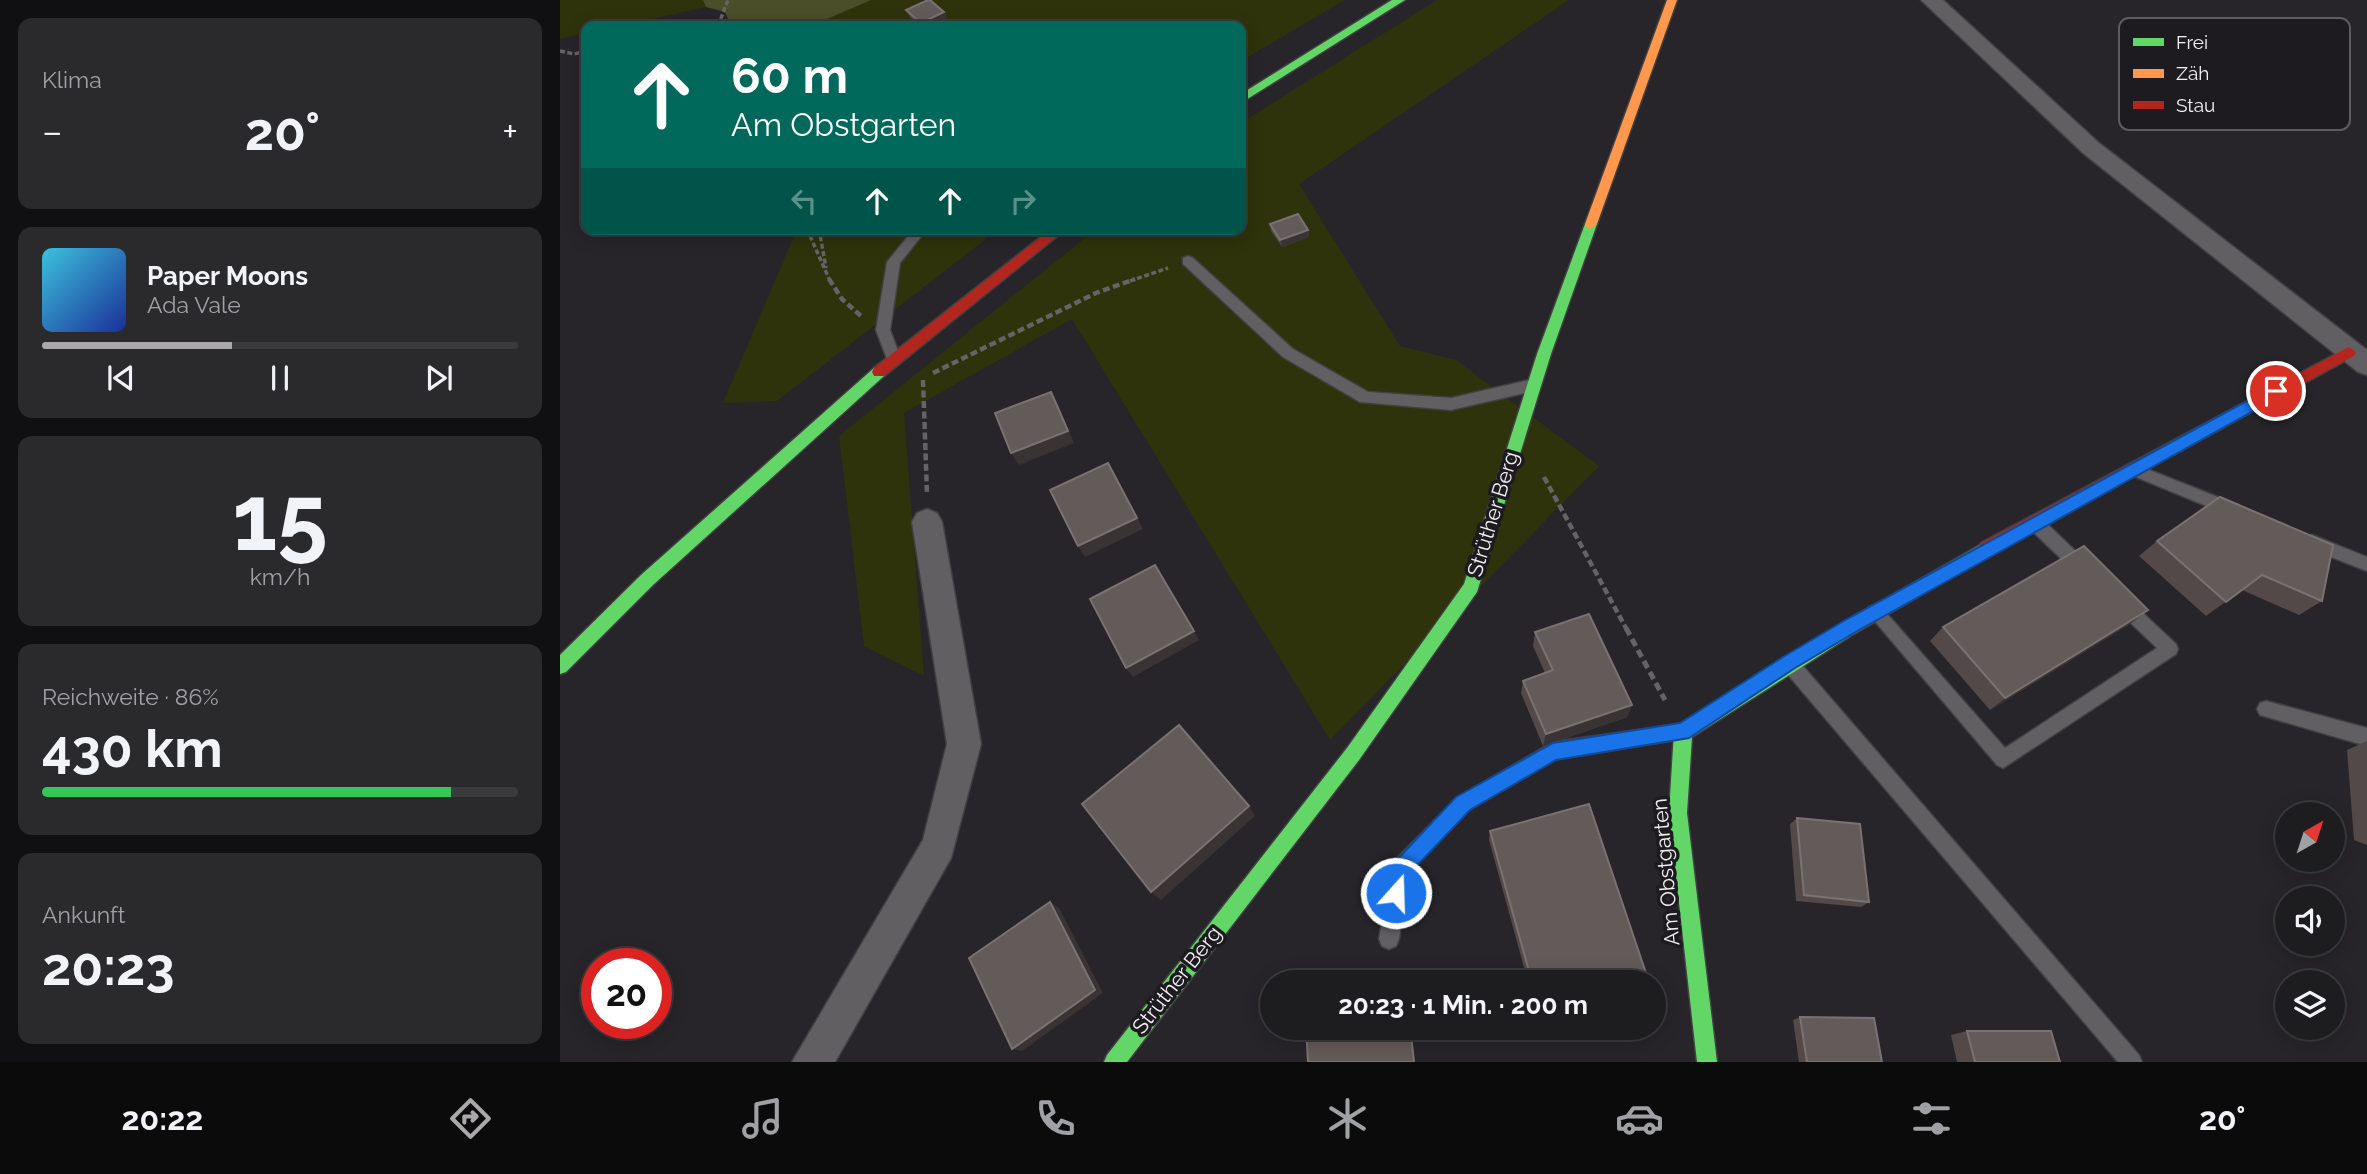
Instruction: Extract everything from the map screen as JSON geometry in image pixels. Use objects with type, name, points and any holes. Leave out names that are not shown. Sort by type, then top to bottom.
[{"type":"street","points":[[1246,96],[1400,0]]},
{"type":"street","name":"Strüther Berg","points":[[1114,1062],[1353,754],[1471,587],[1534,385],[1672,0]]},
{"type":"street","points":[[1683,732],[1789,662],[2035,523],[2131,470],[2358,358],[2091,148],[1931,0]]},
{"type":"street","points":[[560,666],[647,580],[894,359],[1052,235]]},
{"type":"street","points":[[812,1062],[834,1030],[939,846],[964,744],[928,522]]},
{"type":"street","name":"Am Obstgarten","points":[[1683,732],[1678,813],[1707,1062]]},
{"type":"lane","points":[[894,359],[883,330],[894,262],[916,235]]},
{"type":"lane","points":[[1188,261],[1289,353],[1365,398],[1451,404],[1534,385]]},
{"type":"lane","points":[[2131,470],[2243,514]]},
{"type":"lane","points":[[2035,523],[2093,577]]},
{"type":"lane","points":[[2292,534],[2367,564]]},
{"type":"lane","points":[[1875,612],[2003,759],[2169,649],[2112,595]]},
{"type":"lane","points":[[1789,662],[2132,1062]]},
{"type":"lane","points":[[2266,709],[2367,737]]},
{"type":"lane","points":[[1389,939],[1399,870],[1463,804],[1553,751],[1683,732]]},
{"type":"path","points":[[720,21],[729,0]]},
{"type":"path","points":[[560,51],[573,54],[581,52]]},
{"type":"path","points":[[810,235],[828,276],[852,311],[883,330]]},
{"type":"path","points":[[820,235],[828,276]]},
{"type":"path","points":[[923,378],[1096,293],[1188,261]]},
{"type":"path","points":[[894,359],[923,378]]},
{"type":"path","points":[[923,378],[928,522]]},
{"type":"path","points":[[1545,467],[1544,480],[1683,732]]},
{"type":"green space","points":[[560,0],[703,0],[706,7],[643,21],[581,21],[581,34],[560,39]]},
{"type":"green space","points":[[703,0],[871,0],[823,21],[729,21],[725,12],[706,7]]},
{"type":"green space","points":[[871,0],[1345,0],[1246,58],[1246,21],[823,21]]},
{"type":"green space","points":[[1437,0],[1569,0],[1299,184],[1400,346],[1456,360],[1599,466],[1330,740],[1072,319],[904,413],[924,676],[864,646],[839,436],[1089,235],[1246,235],[1246,120]]},
{"type":"green space","points":[[794,235],[991,235],[777,401],[723,403]]},
{"type":"building","points":[[930,0],[944,12],[925,21],[919,21],[906,10]]},
{"type":"building","points":[[1298,214],[1308,230],[1280,240],[1270,224]]},
{"type":"building","points":[[1051,392],[1068,431],[1011,453],[995,413]]},
{"type":"building","points":[[1108,463],[1137,518],[1078,546],[1050,490]]},
{"type":"building","points":[[2220,497],[2333,545],[2322,601],[2262,575],[2226,602],[2157,541]]},
{"type":"building","points":[[2084,546],[2148,610],[2005,698],[1943,627]]},
{"type":"building","points":[[1155,565],[1194,631],[1126,668],[1090,599]]},
{"type":"building","points":[[1589,614],[1632,705],[1546,734],[1523,681],[1553,670],[1535,632]]},
{"type":"building","points":[[1179,725],[1249,806],[1151,892],[1082,804]]},
{"type":"building","points":[[1589,804],[1645,970],[1529,970],[1490,831]]},
{"type":"building","points":[[1797,818],[1860,824],[1869,902],[1804,895]]},
{"type":"building","points":[[1050,902],[1095,990],[1012,1049],[969,958]]},
{"type":"building","points":[[1800,1017],[1874,1018],[1882,1062],[1807,1062]]},
{"type":"building","points":[[1967,1031],[2051,1031],[2060,1062],[1975,1062]]},
{"type":"building","points":[[1307,1040],[1411,1040],[1414,1062],[1308,1062]]},
{"type":"traffic: fast","points":[[1246,96],[1400,0]]},
{"type":"traffic: fast","points":[[1114,1062],[1353,754],[1471,587],[1544,354],[1591,224]]},
{"type":"traffic: fast","points":[[560,666],[647,580],[879,372]]},
{"type":"traffic: fast","points":[[1707,1062],[1678,813],[1683,732],[1846,630],[1987,548]]},
{"type":"traffic: slow","points":[[1591,224],[1672,0]]},
{"type":"traffic: jam","points":[[879,372],[1052,235]]},
{"type":"traffic: jam","points":[[1987,548],[2349,352]]},
{"type":"route","points":[[1396,893],[1399,870],[1463,804],[1553,751],[1683,732],[1789,662],[1853,625],[2276,391]]}]
